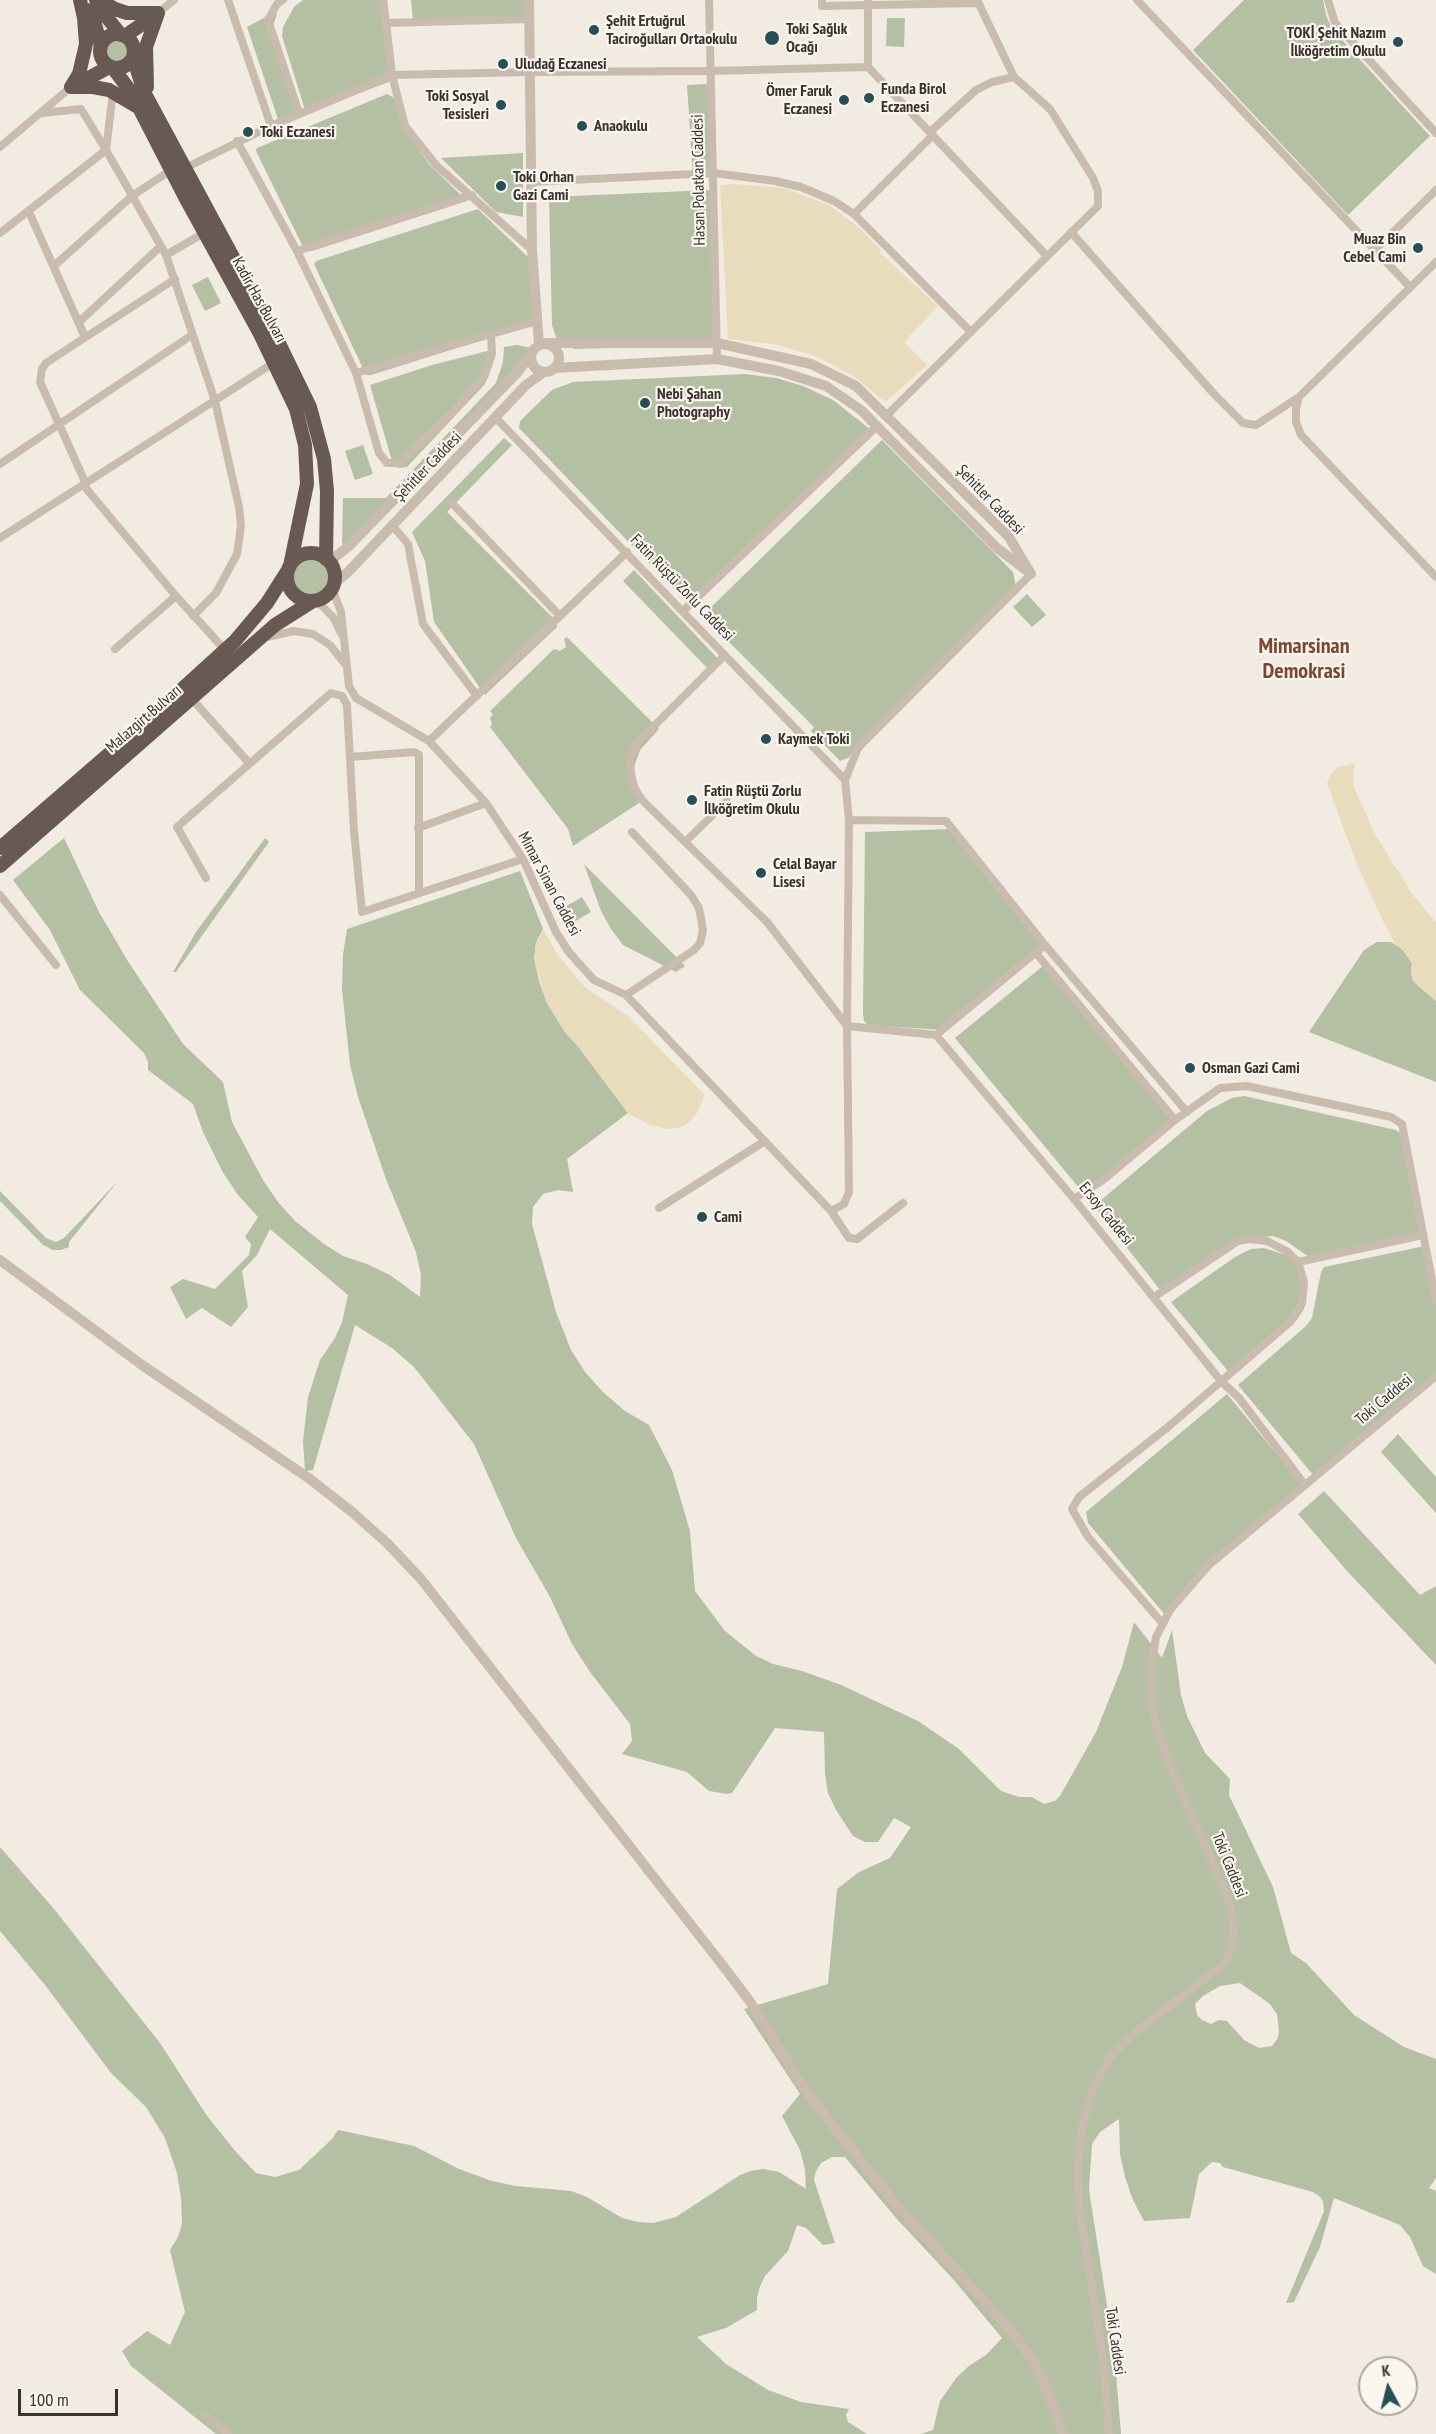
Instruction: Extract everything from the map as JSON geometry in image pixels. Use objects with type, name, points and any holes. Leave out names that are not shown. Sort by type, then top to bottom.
[{"type":"highway","points":[[81,0],[94,24],[103,61],[111,67]]},
{"type":"highway","points":[[79,74],[86,36],[81,0]]},
{"type":"highway","points":[[98,0],[127,13],[158,13]]},
{"type":"highway","points":[[98,0],[105,15],[131,41],[134,53]]},
{"type":"highway","points":[[71,87],[109,36],[123,35],[158,13]]},
{"type":"highway","points":[[71,87],[111,67],[125,66],[158,13]]},
{"type":"highway","points":[[71,87],[93,87],[113,92],[145,107],[145,54],[158,13]]},
{"type":"highway","name":"Kadir Has Bulvarı","points":[[134,53],[145,107]]},
{"type":"highway","name":"Kadir Has Bulvarı","points":[[111,67],[145,107],[178,169],[275,335],[310,407],[321,446],[326,481],[328,560]]},
{"type":"highway","name":"Kadir Has Bulvarı","points":[[178,169],[204,233],[274,362],[296,409],[307,458],[307,484],[289,568]]},
{"type":"highway","points":[[318,554],[328,560],[334,570],[333,586],[325,596],[315,601],[300,598],[292,592],[288,584],[289,568],[299,556],[318,554]]},
{"type":"highway","name":"Malazgirt Bulvarı","points":[[0,848],[146,722],[225,650],[259,614],[289,568]]},
{"type":"highway","name":"Malazgirt Bulvarı","points":[[0,866],[275,625],[315,601]]},
{"type":"street","points":[[158,13],[174,0]]},
{"type":"street","points":[[228,0],[271,126]]},
{"type":"street","points":[[283,0],[277,4],[268,20],[299,113]]},
{"type":"street","points":[[383,0],[392,75],[405,126],[436,165],[532,250]]},
{"type":"street","points":[[529,0],[532,250],[537,321],[542,344]]},
{"type":"street","name":"Hasan Polatkan Caddesi","points":[[709,0],[717,360]]},
{"type":"street","points":[[822,0],[822,6],[977,1],[1014,77],[1050,109],[1093,178],[1098,191],[1098,206],[886,416]]},
{"type":"street","points":[[1137,0],[1410,287]]},
{"type":"street","points":[[1328,0],[1335,23],[1436,133]]},
{"type":"street","points":[[868,3],[868,67],[1046,255]]},
{"type":"street","points":[[386,23],[529,19]]},
{"type":"street","points":[[54,267],[132,196],[178,169],[299,113],[392,75],[868,67]]},
{"type":"street","points":[[854,214],[976,90],[992,82],[1014,77]]},
{"type":"street","points":[[0,147],[71,87]]},
{"type":"street","points":[[0,233],[106,150],[113,92]]},
{"type":"street","points":[[42,113],[81,109],[106,150],[166,255],[215,401],[239,507],[240,536],[237,554],[221,585],[210,600],[193,616]]},
{"type":"street","points":[[237,141],[297,250],[356,373],[379,453],[387,463],[399,463],[446,419],[484,376],[492,354],[491,334]]},
{"type":"street","points":[[530,182],[714,173],[801,186],[823,195],[854,214],[970,331]]},
{"type":"street","points":[[1375,250],[1436,190]]},
{"type":"street","points":[[297,250],[472,195]]},
{"type":"street","points":[[29,212],[86,337]]},
{"type":"street","points":[[1071,232],[1214,394],[1243,423],[1256,425],[1299,397],[1436,262]]},
{"type":"street","points":[[166,255],[204,233]]},
{"type":"street","points":[[79,322],[161,246]]},
{"type":"street","points":[[175,279],[46,363],[40,372],[40,382],[85,485],[176,596],[225,650]]},
{"type":"street","points":[[356,373],[537,321]]},
{"type":"street","points":[[0,464],[192,335]]},
{"type":"street","name":"Şehitler Caddesi","points":[[542,344],[717,343],[811,364],[856,386],[1009,537],[1031,574]]},
{"type":"street","points":[[542,344],[557,350],[559,360],[549,370],[532,365],[530,355],[542,344]]},
{"type":"street","name":"Şehitler Caddesi","points":[[328,560],[357,537],[518,372],[530,355]]},
{"type":"street","name":"Şehitler Caddesi","points":[[333,586],[526,385],[549,370],[717,360],[779,371],[826,386],[861,410],[997,548],[1031,574]]},
{"type":"street","points":[[0,538],[274,362]]},
{"type":"street","points":[[1299,397],[1296,422],[1301,435],[1436,577]]},
{"type":"street","name":"Fatin Rüştü Zorlu Caddesi","points":[[496,418],[845,780]]},
{"type":"street","points":[[683,610],[876,427]]},
{"type":"street","points":[[451,502],[560,616]]},
{"type":"street","points":[[392,525],[408,544],[423,624],[477,696]]},
{"type":"street","points":[[429,741],[627,552]]},
{"type":"street","points":[[831,1211],[844,1204],[849,1192],[847,1026],[849,820],[845,780],[858,748],[1031,574]]},
{"type":"street","points":[[333,586],[339,603],[349,686],[352,691],[342,696]]},
{"type":"street","points":[[115,649],[176,596]]},
{"type":"street","points":[[315,601],[333,617],[344,638]]},
{"type":"street","points":[[256,642],[270,635],[285,632],[309,633],[330,645],[347,667]]},
{"type":"street","points":[[725,655],[635,745],[631,756],[631,774],[638,794],[767,922],[847,1026],[936,1035],[1045,945]]},
{"type":"street","name":"Mimar Sinan Caddesi","points":[[352,691],[356,698],[429,741],[486,803],[523,859],[556,932],[568,951],[594,980],[626,995],[831,1211],[848,1236],[855,1239],[903,1203]]},
{"type":"street","points":[[206,878],[177,827],[327,694],[334,693],[342,696],[347,705],[362,912],[523,859]]},
{"type":"street","points":[[192,699],[249,763]]},
{"type":"street","points":[[350,757],[418,754],[418,893]]},
{"type":"street","points":[[685,842],[727,801]]},
{"type":"street","points":[[417,828],[486,803]]},
{"type":"street","points":[[849,820],[946,821],[1045,945],[1187,1112]]},
{"type":"street","points":[[626,995],[694,950],[702,939],[704,930],[699,908],[691,895],[632,832]]},
{"type":"street","points":[[0,895],[56,965]]},
{"type":"street","points":[[1035,952],[1175,1120]]},
{"type":"street","name":"Ersoy Caddesi","points":[[936,1035],[1074,1199],[1221,1381],[1239,1398],[1305,1485]]},
{"type":"street","points":[[1074,1199],[1103,1180],[1175,1120],[1220,1088],[1247,1086],[1391,1117],[1402,1124],[1436,1301]]},
{"type":"street","points":[[659,1208],[765,1141]]},
{"type":"street","points":[[1298,1262],[1423,1235]]},
{"type":"street","points":[[1154,1297],[1238,1241],[1244,1240],[1267,1241],[1288,1252],[1298,1262],[1304,1277],[1304,1300],[1298,1314],[1163,1431],[1079,1497],[1072,1509],[1088,1537],[1163,1624]]},
{"type":"street","points":[[0,1260],[142,1365],[327,1492],[387,1543],[421,1579],[727,1971],[751,2004],[797,2078],[829,2121],[898,2206],[1014,2335],[1047,2390],[1063,2434]]},
{"type":"street","name":"Toki Caddesi","points":[[1109,2434],[1104,2366],[1079,2206],[1078,2166],[1082,2126],[1094,2087],[1110,2058],[1133,2034],[1224,1964],[1232,1948],[1234,1928],[1230,1904],[1166,1756],[1155,1721],[1151,1696],[1151,1667],[1156,1637],[1170,1610],[1209,1564],[1436,1377]]},
{"type":"street","points":[[205,2415],[228,2434]]},
{"type":"green space","points":[[303,0],[387,0],[395,66],[389,82],[306,113],[282,36],[283,27],[294,7]]},
{"type":"green space","points":[[411,0],[525,0],[526,16],[413,20]]},
{"type":"green space","points":[[1244,0],[1323,0],[1332,29],[1430,136],[1348,215],[1193,50]]},
{"type":"green space","points":[[275,12],[277,14],[273,25],[297,117],[280,125],[247,27]]},
{"type":"green space","points":[[887,18],[905,18],[904,47],[886,46]]},
{"type":"green space","points":[[117,37],[127,41],[131,51],[127,61],[117,65],[107,61],[103,51],[107,41]]},
{"type":"green space","points":[[706,84],[709,87],[713,175],[693,176],[687,85]]},
{"type":"green space","points":[[387,94],[396,99],[403,127],[429,164],[467,201],[312,251],[305,251],[256,151],[257,148]]},
{"type":"green space","points":[[523,153],[523,217],[496,212],[441,158]]},
{"type":"green space","points":[[712,190],[717,345],[574,349],[556,337],[552,325],[549,197]]},
{"type":"green space","points":[[478,209],[529,258],[532,264],[532,322],[530,325],[366,375],[314,264],[316,261]]},
{"type":"green space","points":[[208,277],[221,303],[205,311],[192,285]]},
{"type":"green space","points":[[517,345],[532,348],[519,374],[346,546],[342,543],[343,498],[386,498],[496,383],[503,362],[504,347]]},
{"type":"green space","points":[[495,349],[485,384],[407,467],[398,468],[392,461],[370,385],[432,365]]},
{"type":"green space","points":[[745,374],[776,378],[803,386],[833,400],[871,430],[691,607],[519,428],[520,421],[552,390],[573,382]]},
{"type":"green space","points":[[504,438],[512,445],[447,512],[556,621],[557,627],[485,695],[434,622],[425,561],[412,532]]},
{"type":"green space","points":[[882,440],[1013,572],[1017,592],[848,758],[840,761],[811,731],[814,727],[717,630],[714,631],[701,617]]},
{"type":"green space","points":[[363,445],[373,474],[355,480],[345,451]]},
{"type":"green space","points":[[311,558],[324,564],[330,577],[324,590],[311,596],[298,590],[292,577],[298,564]]},
{"type":"green space","points":[[634,570],[722,663],[712,673],[623,581]]},
{"type":"green space","points":[[1027,594],[1046,615],[1032,627],[1013,607]]},
{"type":"green space","points":[[567,637],[659,729],[640,750],[634,767],[639,803],[573,846],[568,829],[490,727],[492,724],[490,718],[493,714],[490,711],[554,649],[560,651],[566,647],[564,639]]},
{"type":"green space","points":[[951,829],[1045,944],[944,1030],[868,1025],[864,1021],[863,1013],[865,832]]},
{"type":"green space","points":[[64,838],[99,912],[129,963],[183,1044],[223,1082],[232,1122],[263,1180],[278,1202],[295,1221],[324,1244],[343,1256],[390,1275],[420,1297],[421,1275],[416,1252],[386,1179],[358,1097],[350,1065],[342,989],[343,955],[347,929],[520,871],[543,929],[537,940],[534,958],[547,1003],[565,1032],[628,1113],[567,1159],[573,1192],[558,1190],[543,1194],[533,1207],[532,1224],[556,1312],[571,1350],[585,1372],[604,1393],[625,1411],[649,1425],[672,1470],[690,1531],[695,1591],[725,1631],[756,1656],[773,1664],[802,1671],[841,1685],[918,1721],[959,1749],[1001,1791],[1019,1797],[1032,1797],[1044,1804],[1055,1801],[1060,1796],[1096,1732],[1122,1667],[1134,1622],[1162,1658],[1172,1630],[1181,1695],[1187,1716],[1205,1753],[1230,1779],[1229,1795],[1273,1887],[1291,1953],[1306,1963],[1354,2015],[1404,2047],[1436,2059],[1436,2178],[1429,2188],[1436,2191],[1436,2274],[1423,2266],[1410,2237],[1400,2225],[1334,2198],[1320,2247],[1294,2302],[1286,2303],[1324,2211],[1323,2201],[1319,2196],[1313,2192],[1212,2162],[1199,2174],[1190,2218],[1144,2221],[1125,2177],[1120,2154],[1119,2119],[1100,2132],[1092,2144],[1089,2190],[1114,2350],[1121,2434],[921,2434],[933,2430],[940,2401],[957,2377],[986,2355],[1002,2338],[845,2157],[832,2157],[821,2163],[814,2180],[835,2243],[823,2245],[806,2228],[797,2225],[788,2251],[765,2276],[760,2286],[757,2310],[726,2328],[697,2337],[726,2364],[768,2390],[801,2402],[849,2409],[846,2415],[848,2422],[867,2434],[216,2434],[131,2366],[122,2351],[147,2331],[170,2345],[185,2312],[170,2250],[178,2237],[182,2224],[177,2173],[165,2138],[146,2107],[111,2073],[45,1985],[0,1931],[0,1847],[54,1909],[160,2043],[207,2116],[256,2173],[275,2177],[299,2170],[332,2139],[338,2130],[414,2146],[459,2169],[492,2181],[516,2186],[571,2191],[587,2197],[622,2218],[653,2223],[676,2217],[740,2175],[751,2171],[763,2169],[779,2172],[806,2189],[805,2169],[800,2150],[782,2116],[800,2094],[744,2009],[828,1984],[837,1889],[859,1872],[890,1858],[911,1827],[894,1818],[878,1842],[865,1842],[853,1836],[828,1793],[824,1732],[775,1728],[732,1793],[727,1794],[709,1791],[687,1772],[622,1754],[632,1741],[630,1724],[590,1672],[572,1644],[550,1597],[516,1538],[474,1444],[414,1367],[392,1348],[355,1325],[313,1470],[305,1471],[303,1441],[308,1397],[320,1360],[335,1338],[342,1322],[348,1295],[270,1229],[257,1255],[242,1271],[248,1307],[231,1327],[202,1308],[186,1319],[170,1287],[183,1279],[215,1289],[249,1255],[251,1244],[245,1237],[258,1217],[238,1195],[222,1171],[203,1132],[193,1104],[148,1070],[148,1062],[144,1053],[80,990],[50,930],[13,880]],"holes":[[[1240,1983],[1270,2004],[1277,2014],[1278,2038],[1272,2046],[1259,2048],[1244,2040],[1227,2021],[1219,2020],[1211,2024],[1202,2020],[1197,2015],[1195,2004],[1203,1996],[1220,1986]]]},
{"type":"green space","points":[[265,838],[269,842],[176,972],[173,972],[196,932]]},
{"type":"green space","points":[[584,864],[685,966],[676,972],[623,945],[601,911]]},
{"type":"green space","points":[[582,897],[591,912],[567,926],[558,911]]},
{"type":"green space","points":[[1377,942],[1391,942],[1402,949],[1412,963],[1413,981],[1436,1001],[1436,1082],[1309,1032],[1364,950]]},
{"type":"green space","points":[[1044,965],[1172,1121],[1084,1194],[955,1038]]},
{"type":"green space","points":[[1244,1096],[1396,1130],[1400,1133],[1424,1234],[1312,1259],[1286,1241],[1273,1236],[1244,1239],[1161,1291],[1094,1206],[1207,1111],[1232,1098]]},
{"type":"green space","points":[[118,1181],[69,1242],[69,1247],[61,1250],[53,1250],[43,1245],[0,1201],[0,1191],[46,1238],[56,1242],[64,1238]]},
{"type":"green space","points":[[1425,1246],[1436,1301],[1436,1376],[1314,1476],[1238,1385],[1306,1326],[1312,1318],[1324,1267]]},
{"type":"green space","points":[[1264,1248],[1289,1256],[1298,1267],[1306,1294],[1304,1309],[1296,1321],[1232,1376],[1171,1302],[1235,1257],[1251,1249]]},
{"type":"green space","points":[[1227,1394],[1303,1486],[1214,1560],[1166,1616],[1088,1523],[1086,1512]]},
{"type":"green space","points":[[1398,1434],[1436,1477],[1436,1513],[1381,1452]]},
{"type":"green space","points":[[1324,1491],[1420,1595],[1436,1586],[1436,1665],[1347,1571],[1298,1514]]},
{"type":"sand","points":[[720,185],[784,188],[829,205],[861,229],[881,250],[879,252],[938,306],[904,342],[927,365],[885,402],[855,377],[818,357],[779,345],[728,339]]},
{"type":"sand","points":[[1356,763],[1353,772],[1354,787],[1376,836],[1413,895],[1436,922],[1436,1001],[1413,981],[1412,963],[1406,953],[1395,944],[1381,917],[1356,862],[1327,783],[1331,774],[1338,767]]},
{"type":"sand","points":[[543,929],[556,952],[578,980],[586,988],[628,1016],[705,1095],[690,1122],[682,1127],[668,1129],[648,1124],[628,1113],[565,1032],[547,1003],[535,964],[535,946]]},
{"type":"place","name":"Şehit Ertuğrul Taciroğulları Ortaokulu","points":[[594,30]]},
{"type":"place","name":"Toki Sağlık Ocağı","points":[[772,38]]},
{"type":"place","name":"TOKİ Şehit Nazım İlköğretim Okulu","points":[[1398,42]]},
{"type":"place","name":"Uludağ Eczanesi","points":[[503,64]]},
{"type":"place","name":"Funda Birol Eczanesi","points":[[869,98]]},
{"type":"place","name":"Ömer Faruk Eczanesi","points":[[844,100]]},
{"type":"place","name":"Toki Sosyal Tesisleri","points":[[501,105]]},
{"type":"place","name":"Anaokulu","points":[[582,126]]},
{"type":"place","name":"Toki Eczanesi","points":[[248,132]]},
{"type":"place","name":"Toki Orhan Gazi Cami","points":[[501,186]]},
{"type":"place","name":"Muaz Bin Cebel Cami","points":[[1418,248]]},
{"type":"place","name":"Nebi Şahan Photography","points":[[645,403]]},
{"type":"place","name":"Kaymek Toki","points":[[766,739]]},
{"type":"place","name":"Fatin Rüştü Zorlu İlköğretim Okulu","points":[[692,800]]},
{"type":"place","name":"Celal Bayar Lisesi","points":[[761,873]]},
{"type":"place","name":"Osman Gazi Cami","points":[[1190,1068]]},
{"type":"place","name":"Cami","points":[[702,1217]]},
{"type":"district","name":"Mimarsinan Demokrasi","points":[[1304,660]]}]
